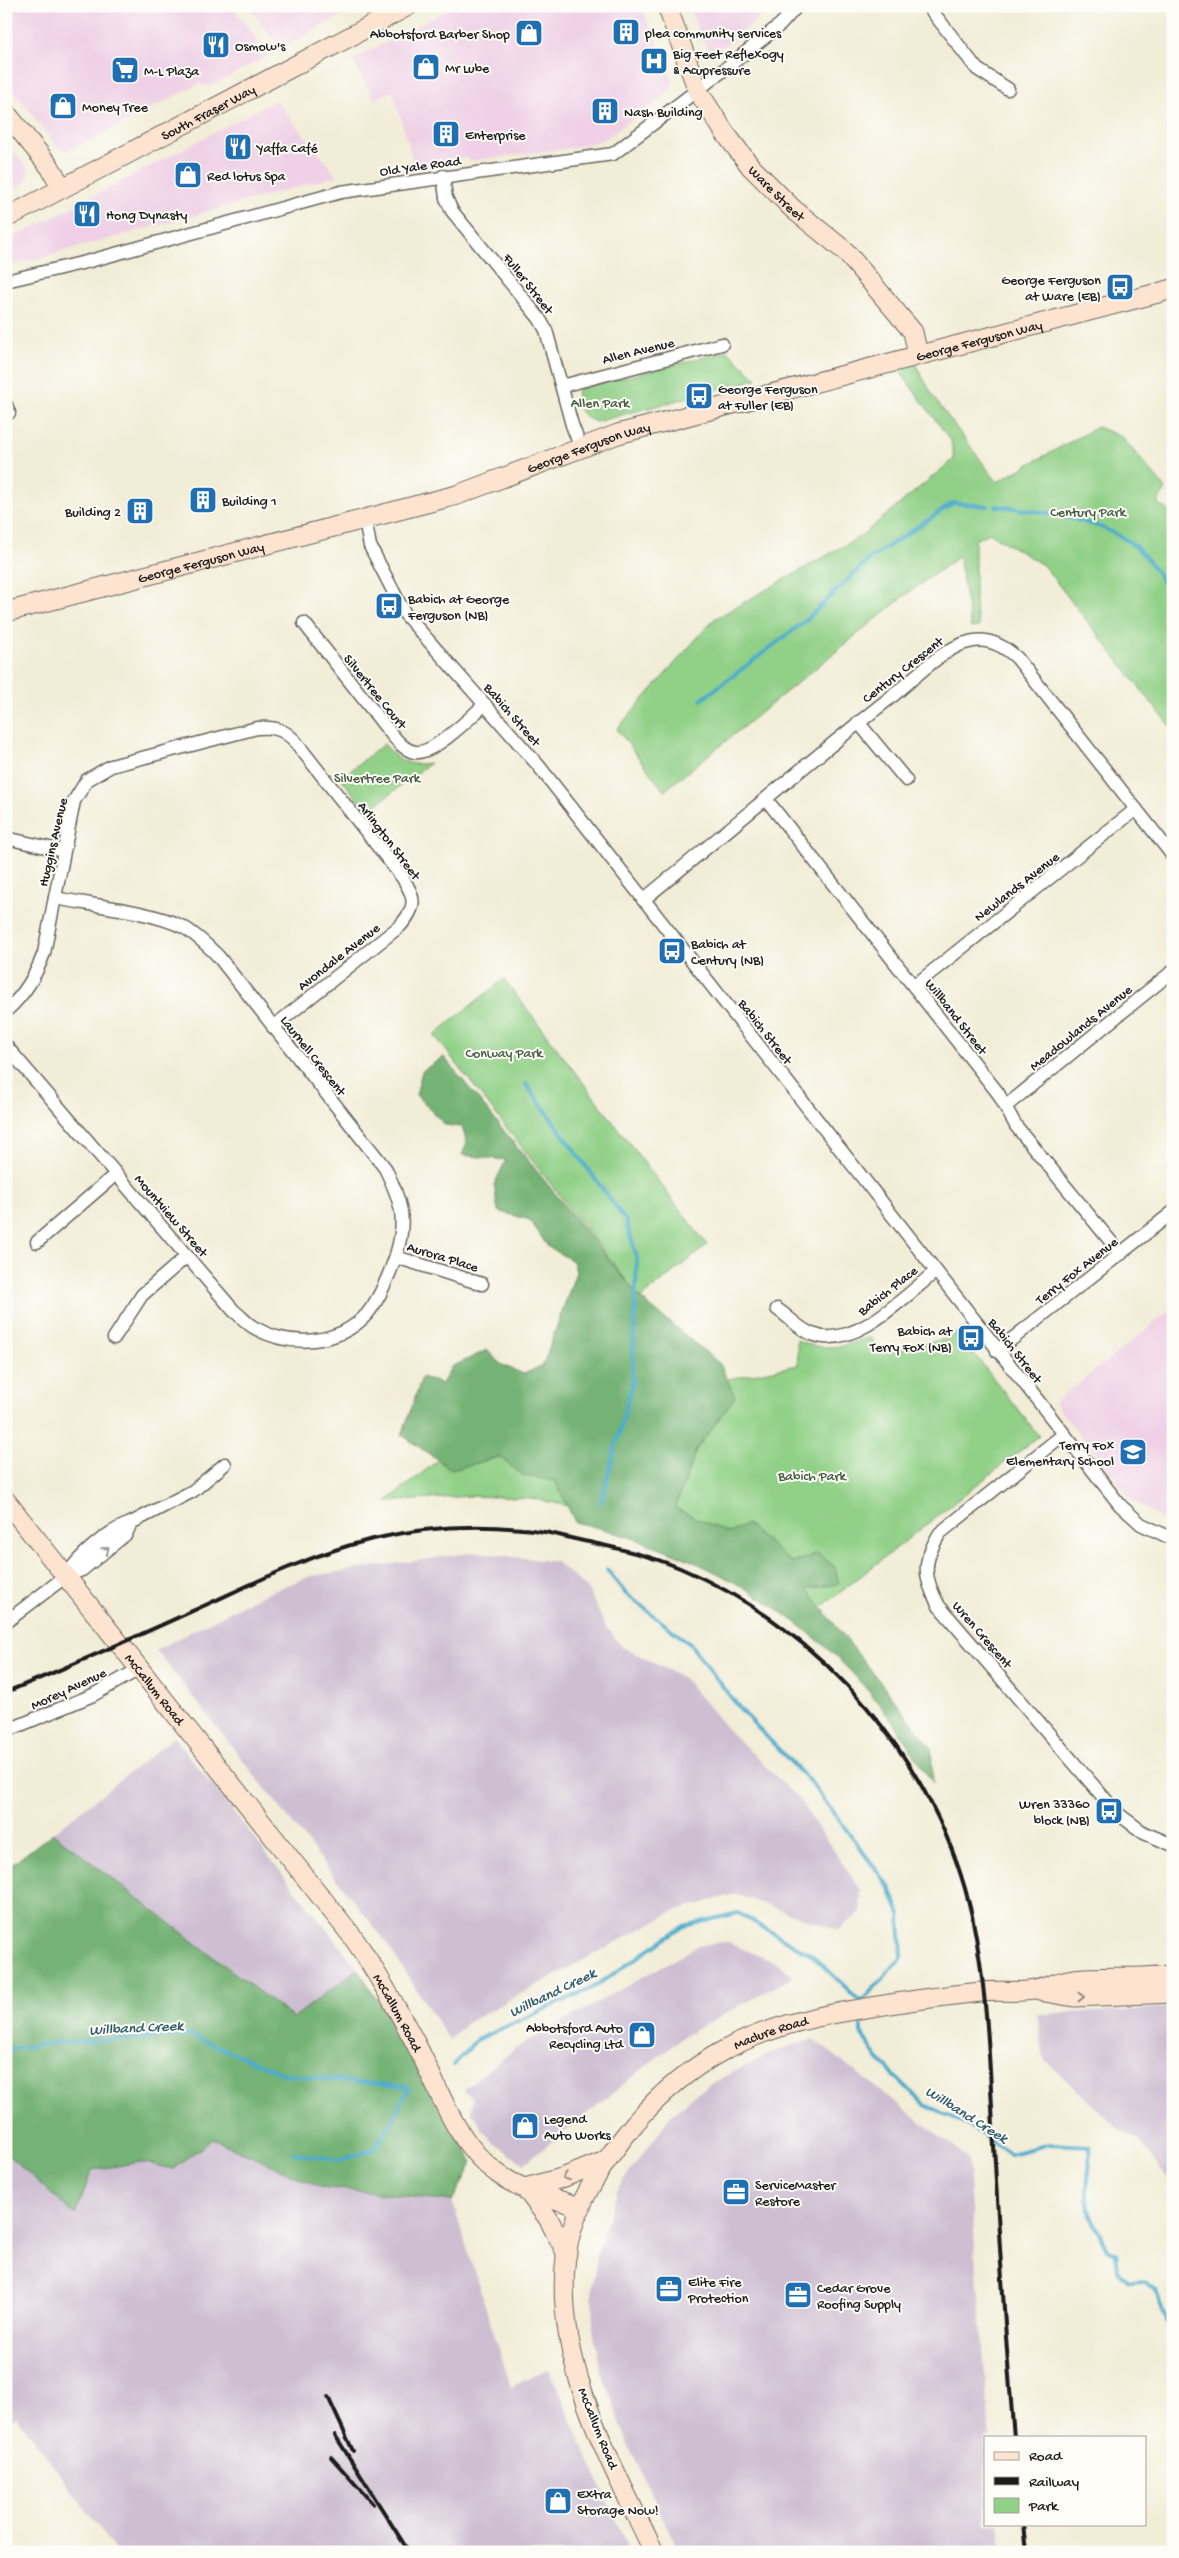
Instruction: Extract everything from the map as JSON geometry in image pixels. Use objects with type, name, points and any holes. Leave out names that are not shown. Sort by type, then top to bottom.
[{"type":"main road","name":"South Fraser Way","points":[[6,218],[380,13],[408,6]]},
{"type":"main road","name":"Ware Street","points":[[667,6],[698,91],[724,133],[751,167],[793,209],[845,251],[913,332],[918,355]]},
{"type":"main road","points":[[6,113],[49,165],[62,188]]},
{"type":"main road","name":"George Ferguson Way","points":[[6,612],[365,520],[473,490],[626,432],[1173,290]]},
{"type":"main road","name":"McCallum Road","points":[[6,1501],[141,1668],[356,1942],[417,2047],[460,2132],[477,2155],[497,2173],[525,2188],[581,2208],[566,2254],[564,2292],[568,2326],[582,2392],[654,2552]]},
{"type":"main road","name":"Maclure Road","points":[[1033,1990],[1072,1979],[1173,1974]]},
{"type":"main road","name":"Maclure Road","points":[[581,2208],[605,2161],[654,2101],[710,2058],[761,2032],[830,2014],[924,1999],[984,1992],[1033,1990],[1074,1997],[1173,1993]]},
{"type":"main road","points":[[566,2254],[548,2218],[525,2188],[562,2178],[605,2161]]},
{"type":"street","name":"Old Yale Road","points":[[6,281],[86,262],[341,192],[443,176],[613,154],[698,91],[781,24],[796,6]]},
{"type":"street","points":[[928,6],[977,69],[1008,89]]},
{"type":"street","name":"Fuller Street","points":[[443,176],[446,198],[452,211],[539,318],[549,338],[580,448]]},
{"type":"street","name":"Allen Avenue","points":[[562,386],[722,344]]},
{"type":"street","points":[[6,405],[9,413],[6,414]]},
{"type":"street","name":"Babich Street","points":[[365,520],[370,546],[405,614],[538,765],[1120,1505],[1141,1524],[1173,1539]]},
{"type":"street","name":"Silvertree Court","points":[[304,623],[320,647],[388,730],[400,744],[409,750],[421,751],[436,745],[485,704]]},
{"type":"street","name":"Century Crescent","points":[[643,900],[858,722],[957,646],[979,640],[990,642],[1009,651],[1016,658],[1173,856]]},
{"type":"street","points":[[858,722],[906,780]]},
{"type":"street","name":"Huggins Avenue","points":[[6,1011],[21,997],[36,976],[44,953],[74,801],[87,780],[111,766],[257,728],[281,729]]},
{"type":"street","name":"Arlington Street","points":[[281,729],[294,740],[402,878],[410,889],[414,903]]},
{"type":"street","name":"Willband Street","points":[[766,799],[1006,1106],[1016,1126],[1121,1254]]},
{"type":"street","name":"Newlands Avenue","points":[[914,986],[1136,809]]},
{"type":"street","points":[[6,838],[64,851]]},
{"type":"street","name":"Laurnell Crescent","points":[[55,898],[163,919],[183,927],[218,956],[385,1168],[396,1190],[401,1213],[400,1236],[396,1257],[381,1293],[367,1314],[347,1330]]},
{"type":"street","name":"Avondale Avenue","points":[[273,1026],[400,926],[409,916],[414,903]]},
{"type":"street","name":"Meadowlands Avenue","points":[[1006,1106],[1173,971]]},
{"type":"street","name":"Mountview Street","points":[[6,1046],[234,1311],[254,1327],[276,1337],[299,1341],[323,1339],[347,1330]]},
{"type":"street","points":[[37,1242],[116,1174]]},
{"type":"street","name":"Terry Fox Avenue","points":[[997,1351],[1173,1212]]},
{"type":"street","points":[[114,1338],[142,1295],[187,1256]]},
{"type":"street","name":"Aurora Place","points":[[396,1257],[482,1284]]},
{"type":"street","name":"Babich Place","points":[[778,1308],[811,1334],[827,1337],[846,1335],[864,1328],[935,1272]]},
{"type":"street","name":"Wren Crescent","points":[[1064,1434],[940,1532],[930,1549],[926,1569],[929,1587],[939,1606],[1117,1813],[1144,1833],[1173,1845]]},
{"type":"street","points":[[6,1622],[66,1576],[82,1570],[126,1534],[131,1523],[193,1491],[225,1464]]},
{"type":"street","name":"Morey Avenue","points":[[6,1731],[93,1695],[141,1668]]},
{"type":"shaded area","name":"M-L Plaza","points":[[12,6],[231,6],[270,55],[211,86],[198,84],[69,151],[59,149],[15,92],[6,85],[6,11]]},
{"type":"shaded area","points":[[248,6],[358,6],[281,49]]},
{"type":"shaded area","points":[[455,6],[641,6],[673,80],[670,89],[661,99],[603,140],[576,147],[469,161],[468,157],[414,165],[393,91],[374,99],[352,60]]},
{"type":"shaded area","points":[[689,6],[774,6],[722,47],[711,49],[702,42]]},
{"type":"shaded area","points":[[276,100],[337,176],[6,267],[6,242]]},
{"type":"shaded area","points":[[6,142],[28,169],[28,179],[20,187],[6,194]]},
{"type":"shaded area","name":"Terry Fox Elementary School","points":[[1173,1308],[1173,1526],[1132,1500],[1054,1403]]},
{"type":"shaded area","points":[[476,1552],[556,1562],[587,1588],[606,1627],[622,1647],[684,1678],[729,1731],[797,1797],[861,1890],[860,1913],[838,1930],[735,1894],[674,1911],[467,2023],[449,2040],[383,1938],[156,1650],[258,1597],[311,1576]]},
{"type":"shaded area","points":[[174,1737],[358,1969],[293,2018],[53,1833]]},
{"type":"shaded area","points":[[725,1942],[780,1964],[793,1977],[684,2036],[524,2164],[494,2143],[482,2129],[472,2112],[473,2099],[464,2089],[516,2048],[700,1945]]},
{"type":"shaded area","points":[[1173,2006],[1173,2187],[1139,2140],[1121,2131],[1044,2059],[1037,2014],[1124,2011]]},
{"type":"shaded area","points":[[813,2039],[968,2158],[990,2436],[984,2436],[984,2526],[999,2526],[1003,2552],[679,2552],[631,2451],[601,2372],[593,2330],[592,2286],[598,2250],[618,2188],[670,2117],[698,2092],[734,2071],[784,2048]]},
{"type":"shaded area","points":[[213,2139],[320,2187],[452,2201],[511,2387],[549,2369],[630,2552],[117,2552],[17,2417],[6,2425],[6,2153],[75,2215],[92,2170],[141,2162],[173,2169]]},
{"type":"green space","name":"Allen Park","points":[[728,351],[757,379],[596,422],[582,413],[578,406],[578,389]]},
{"type":"green space","name":"Century Park","points":[[912,358],[934,398],[997,482],[1097,427],[1122,437],[1166,489],[1157,503],[1173,514],[1173,730],[1043,565],[989,533],[975,540],[975,605],[979,627],[971,628],[959,556],[907,594],[664,791],[617,729],[713,620],[861,536],[954,459],[951,441],[903,376],[896,363]]},
{"type":"green space","name":"Silvertree Park","points":[[384,744],[399,759],[415,764],[430,763],[367,812],[341,778]]},
{"type":"green space","name":"Babich Park","points":[[504,979],[707,1245],[641,1298],[664,1328],[724,1380],[798,1365],[797,1340],[815,1346],[833,1347],[870,1337],[881,1351],[948,1339],[962,1329],[968,1335],[963,1340],[1039,1436],[815,1612],[625,1518],[531,1498],[469,1496],[386,1502],[640,1298],[434,1035]]},
{"type":"green space","points":[[444,1057],[640,1298],[720,1364],[735,1397],[696,1450],[675,1508],[729,1533],[747,1524],[792,1563],[817,1553],[835,1567],[839,1584],[807,1589],[931,1747],[933,1783],[879,1704],[848,1669],[815,1638],[780,1611],[742,1587],[703,1566],[662,1548],[575,1522],[555,1481],[524,1476],[499,1457],[452,1470],[402,1435],[422,1377],[442,1384],[451,1367],[487,1350],[502,1365],[524,1374],[543,1365],[576,1272],[573,1261],[548,1247],[530,1220],[498,1211],[494,1185],[506,1160],[462,1155],[467,1143],[462,1127],[445,1125],[416,1095],[422,1071]]},
{"type":"green space","points":[[53,1833],[293,2018],[358,1969],[411,2053],[473,2162],[452,2201],[320,2187],[213,2139],[173,2169],[141,2162],[92,2170],[75,2215],[6,2153],[6,1869]]},
{"type":"waterway","points":[[701,700],[804,622],[868,560],[953,503],[988,506]]},
{"type":"waterway","points":[[996,506],[1029,510],[1086,522],[1119,536],[1144,555],[1173,599]]},
{"type":"waterway","points":[[526,1084],[626,1221],[637,1258],[632,1384],[601,1502]]},
{"type":"waterway","points":[[607,1570],[626,1594],[690,1644],[741,1710],[812,1784],[890,1888],[900,1915],[902,1957],[861,2002]]},
{"type":"waterway","name":"Willband Creek","points":[[454,2065],[476,2040],[594,1987],[684,1926],[738,1913],[813,1956],[861,2002]]},
{"type":"waterway","name":"Willband Creek","points":[[861,2014],[861,2033],[878,2059],[925,2105],[970,2126],[1010,2154],[1050,2144],[1090,2146],[1087,2197],[1095,2224],[1107,2249],[1116,2253],[1118,2272],[1129,2282],[1145,2281],[1156,2290],[1173,2343]]},
{"type":"waterway","name":"Willband Creek","points":[[6,2050],[53,2043],[190,2035],[286,2075],[409,2087],[389,2127],[373,2150],[340,2160],[293,2153]]},
{"type":"railway","points":[[6,1692],[83,1660],[268,1576],[328,1552],[388,1536],[445,1528],[484,1527],[548,1532],[647,1556],[680,1568],[732,1594],[781,1627],[826,1665],[867,1708],[902,1755],[932,1806],[956,1860],[972,1916],[982,1977],[988,2039],[1001,2266],[1014,2436]]},
{"type":"railway","points":[[328,2397],[353,2451]]},
{"type":"railway","points":[[335,2435],[409,2552]]},
{"type":"railway","points":[[331,2457],[373,2504]]},
{"type":"railway","points":[[1023,2526],[1026,2552]]},
{"type":"place","name":"plea community services","points":[[626,32]]},
{"type":"place","name":"Abbotsford Barber Shop","points":[[529,33]]},
{"type":"place","name":"Osmow's","points":[[216,45]]},
{"type":"place","name":"Big Feet Reflexogy & Acupressure","points":[[654,61]]},
{"type":"place","name":"Mr Lube","points":[[426,67]]},
{"type":"place","name":"M-L Plaza","points":[[125,70]]},
{"type":"place","name":"Money Tree","points":[[63,106]]},
{"type":"place","name":"Nash Building","points":[[605,111]]},
{"type":"place","name":"Enterprise","points":[[446,134]]},
{"type":"place","name":"Yaffa Café","points":[[238,147]]},
{"type":"place","name":"Red lotus Spa","points":[[188,175]]},
{"type":"place","name":"Hong Dynasty","points":[[87,214]]},
{"type":"place","name":"George Ferguson at Ware (EB)","points":[[1120,287]]},
{"type":"place","name":"George Ferguson at Fuller (EB)","points":[[699,396]]},
{"type":"place","name":"Building 1","points":[[203,500]]},
{"type":"place","name":"Building 2","points":[[140,511]]},
{"type":"place","name":"Babich at George Ferguson (NB)","points":[[389,606]]},
{"type":"place","name":"Babich at Century (NB)","points":[[672,951]]},
{"type":"place","name":"Babich at Terry Fox (NB)","points":[[971,1338]]},
{"type":"place","name":"Terry Fox Elementary School","points":[[1133,1452]]},
{"type":"place","name":"Wren 33360 block (NB)","points":[[1109,1811]]},
{"type":"place","name":"Abbotsford Auto Recycling Ltd","points":[[642,2035]]},
{"type":"place","name":"Legend Auto Works","points":[[525,2126]]},
{"type":"place","name":"ServiceMaster Restore","points":[[736,2192]]},
{"type":"place","name":"Elite Fire Protection","points":[[669,2289]]},
{"type":"place","name":"Cedar Grove Roofing Supply","points":[[798,2295]]},
{"type":"place","name":"Extra Storage Now!","points":[[558,2501]]},
{"type":"park label","name":"Conway Park","points":[[504,1052]]}]
